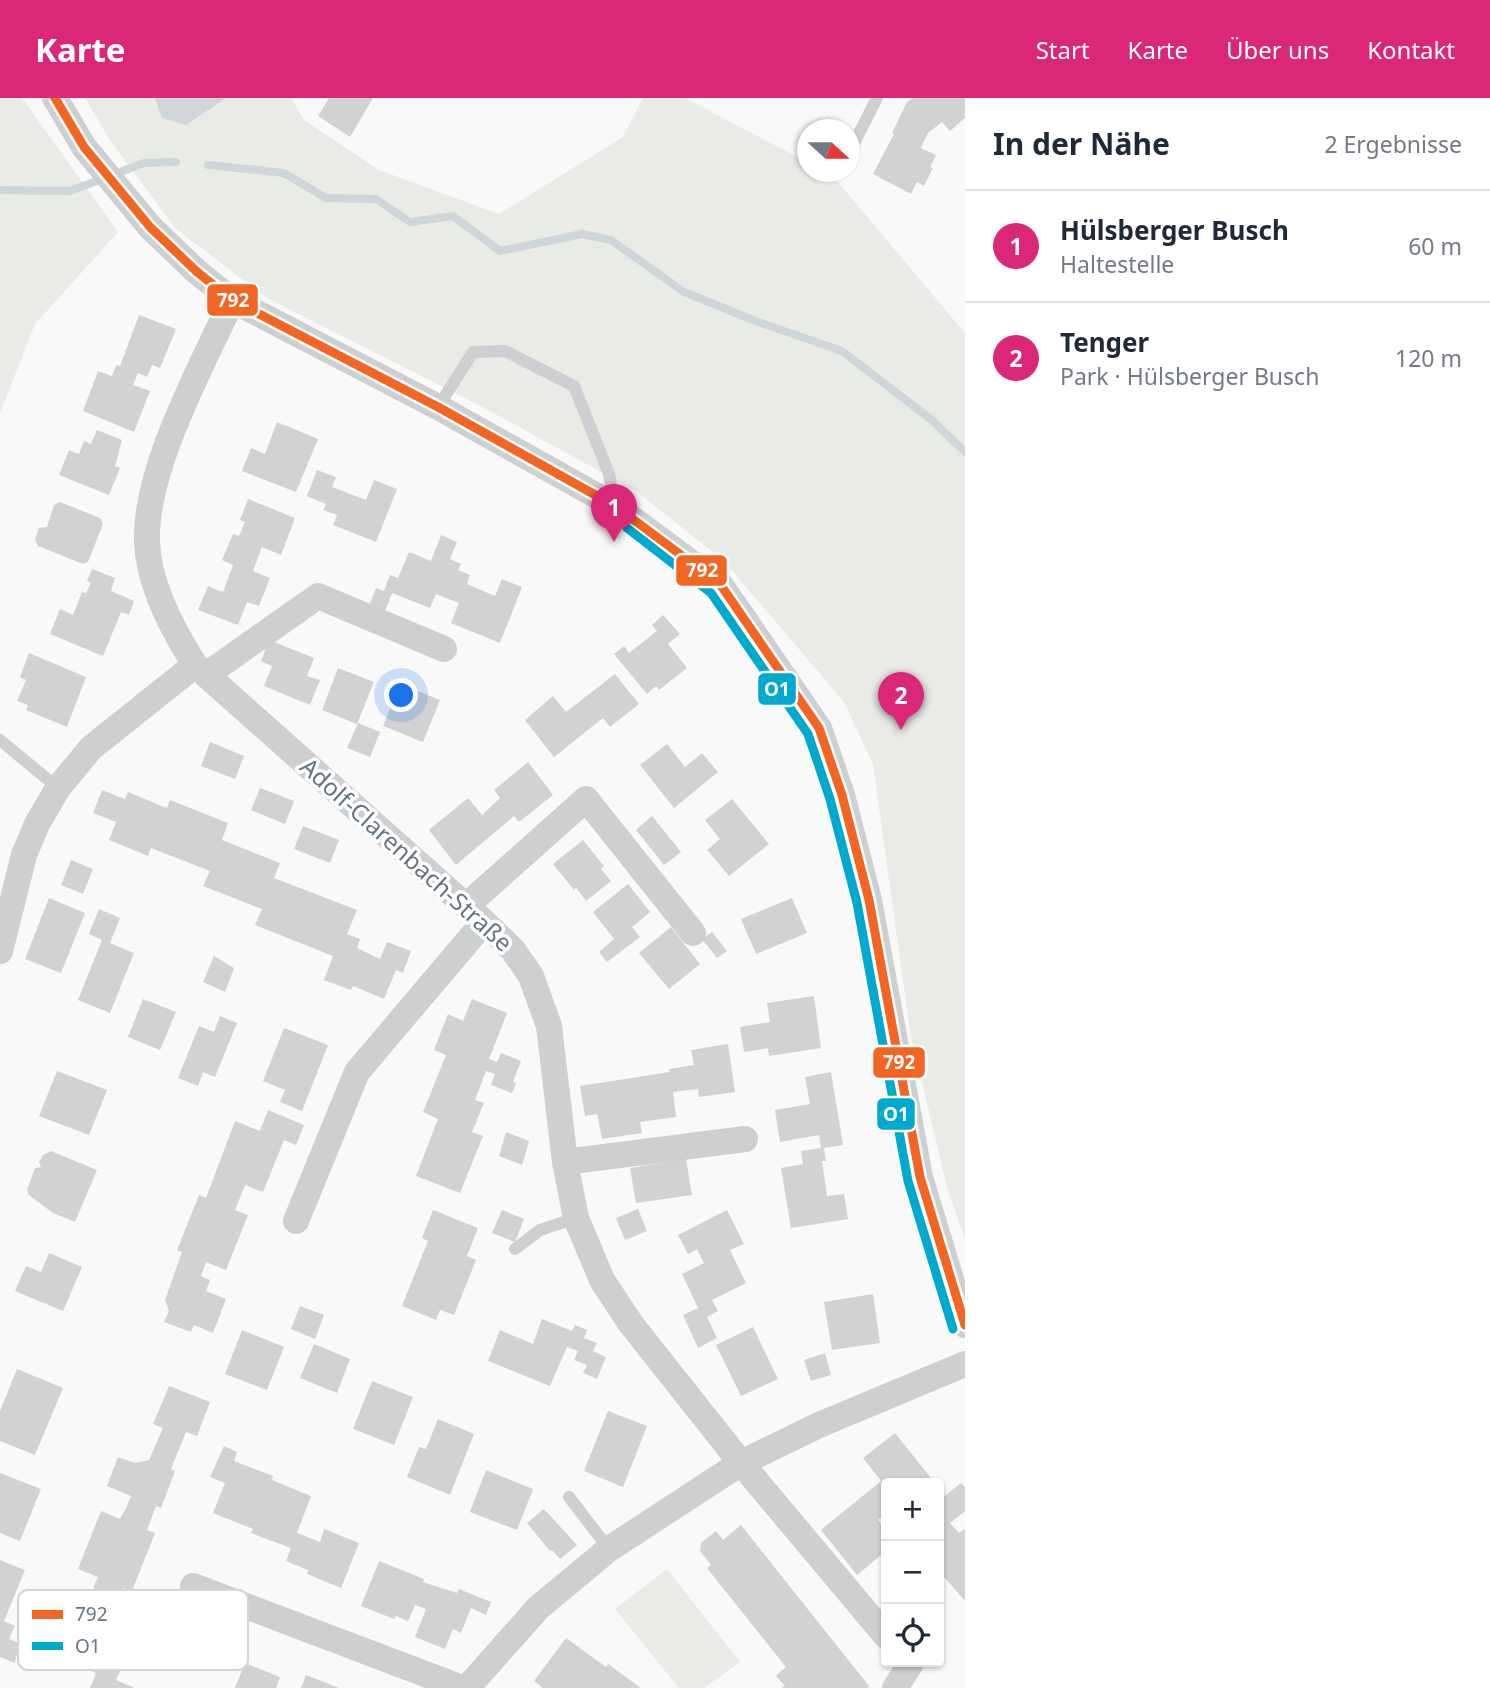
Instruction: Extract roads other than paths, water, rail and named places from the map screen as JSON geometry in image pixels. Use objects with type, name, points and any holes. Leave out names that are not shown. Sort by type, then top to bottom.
[{"type":"street","points":[[55,98],[84,147],[150,227],[196,271],[232,300],[438,407],[615,506],[720,584],[819,728],[842,795],[869,900],[920,1177],[965,1325]]},
{"type":"street","name":"Adolf-Clarenbach-Straße","points":[[232,300],[166,447],[149,507],[147,543],[154,579],[171,627],[200,670],[513,950],[531,976],[550,1026],[565,1162],[576,1217],[602,1280],[631,1324],[741,1463],[881,1630]]},
{"type":"street","points":[[0,951],[24,855],[37,824],[58,788],[91,748],[200,670],[318,596],[444,649]]},
{"type":"street","points":[[296,1221],[357,1072],[475,914],[586,799],[693,933]]},
{"type":"street","points":[[565,1162],[745,1139]]},
{"type":"street","points":[[467,1688],[538,1608],[610,1549],[741,1463],[820,1425],[965,1364]]},
{"type":"street","points":[[192,1586],[203,1590]]},
{"type":"street","points":[[248,1607],[462,1688]]},
{"type":"street","points":[[895,1688],[907,1667]]},
{"type":"lane","points":[[860,130],[877,98]]},
{"type":"lane","points":[[438,407],[473,352],[505,351],[573,386],[610,474],[615,506]]},
{"type":"lane","points":[[0,740],[58,788]]},
{"type":"lane","points":[[515,1249],[540,1230],[576,1217]]},
{"type":"lane","points":[[569,1497],[610,1549]]},
{"type":"waterway","points":[[0,190],[70,191],[144,163],[176,162]]},
{"type":"waterway","points":[[208,165],[284,173],[326,198],[376,199],[410,222],[453,216],[500,251],[582,234],[611,240],[684,292],[758,322],[842,351],[933,421],[965,452]]},
{"type":"place","name":"Hülsberger Busch","points":[[614,542]]},
{"type":"place","name":"Tenger","points":[[901,730]]}]
